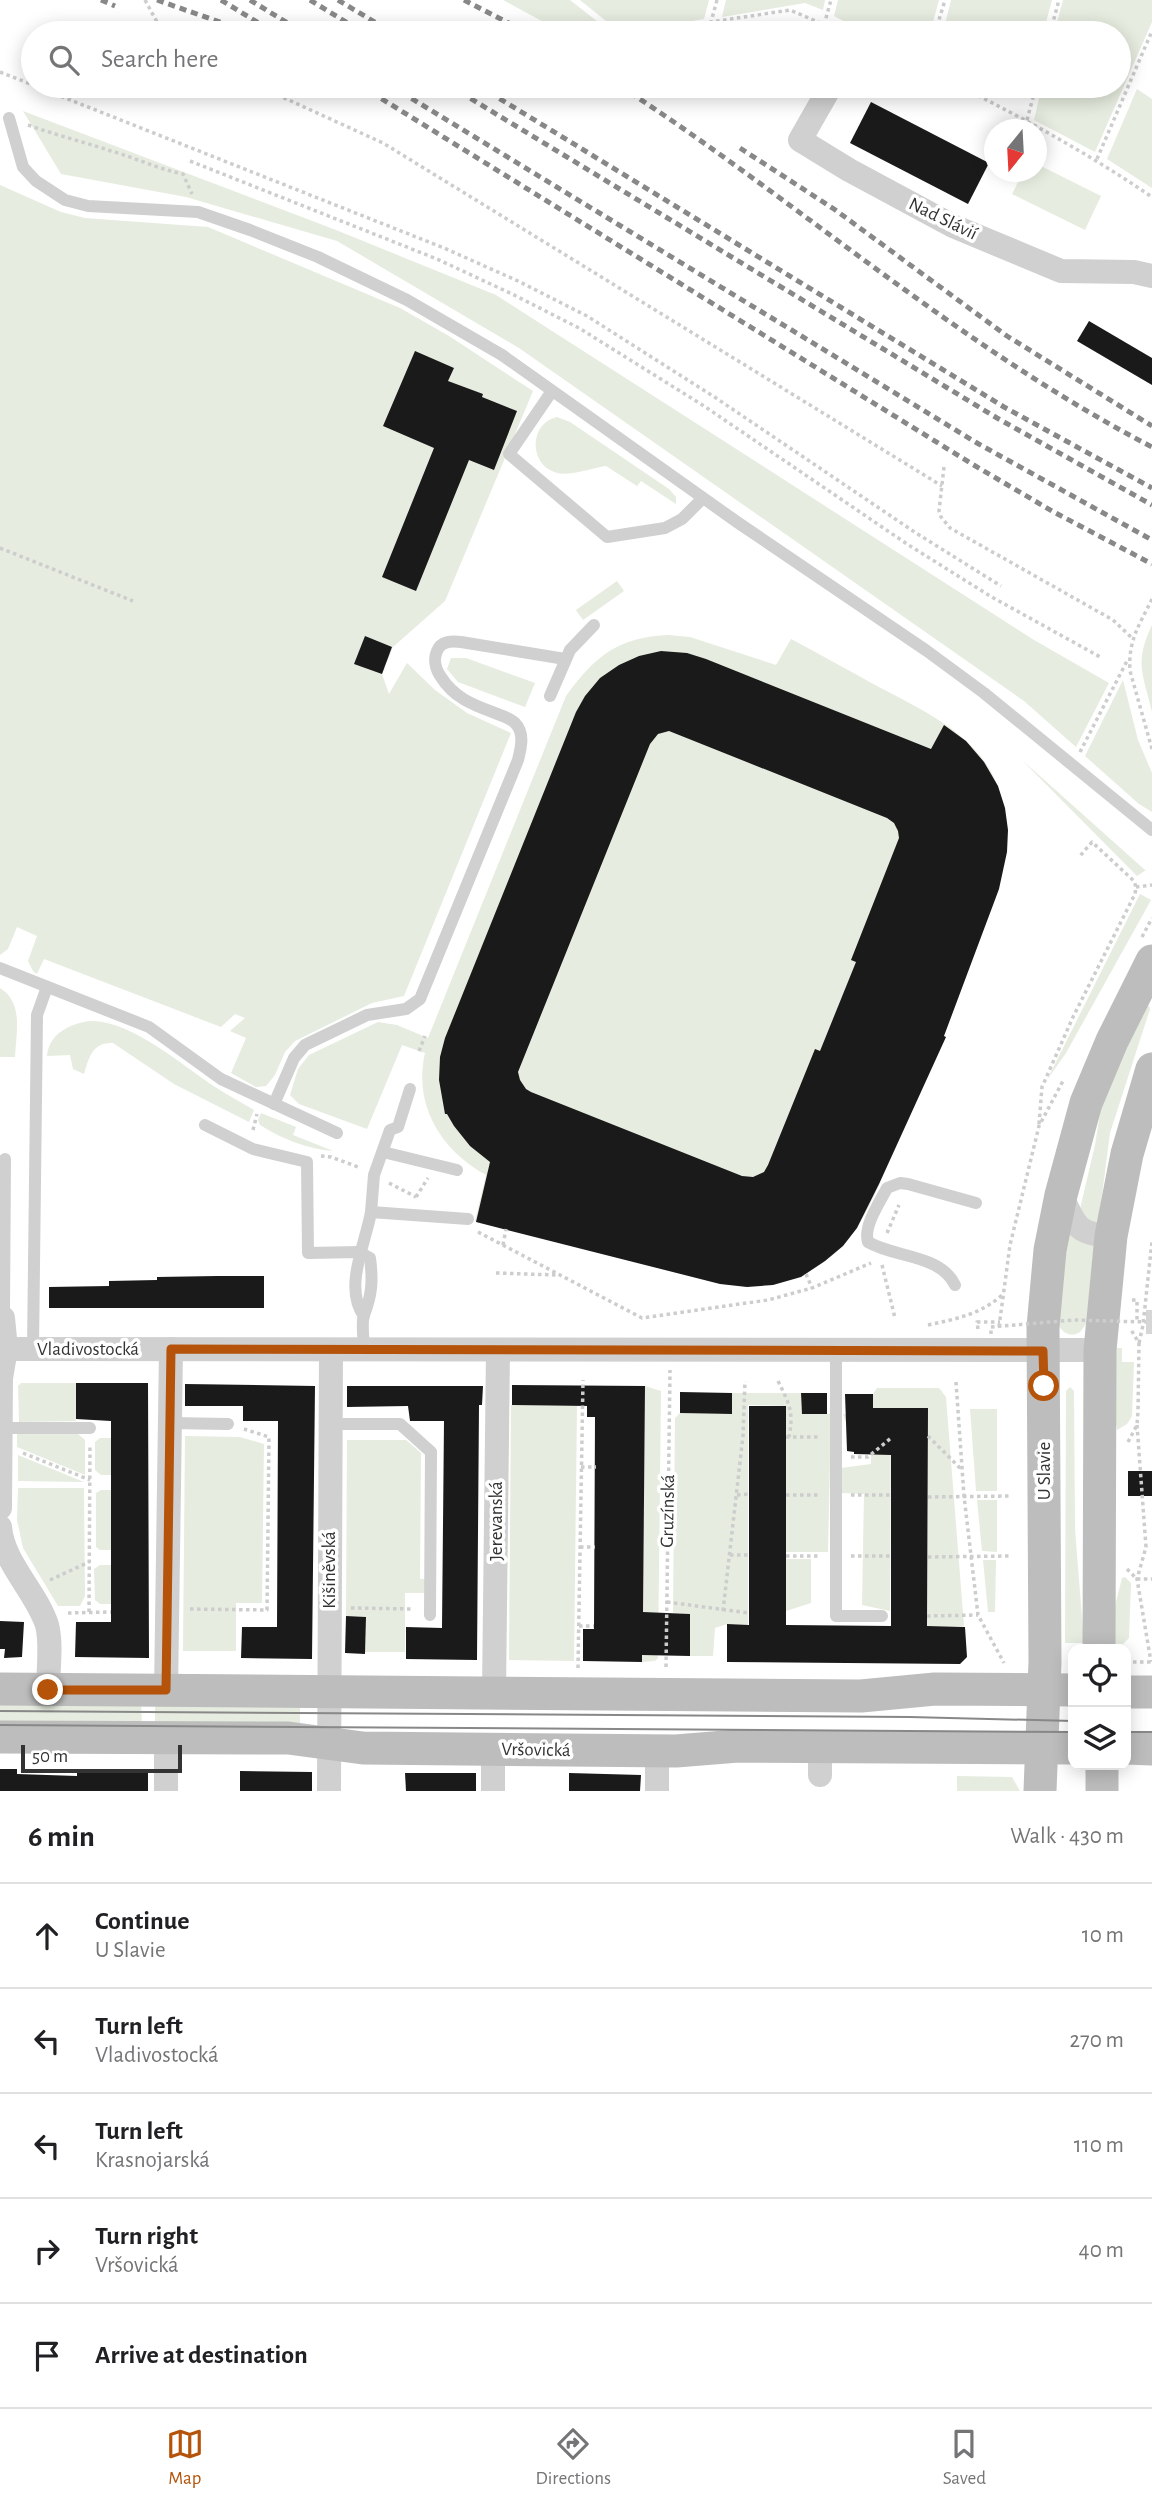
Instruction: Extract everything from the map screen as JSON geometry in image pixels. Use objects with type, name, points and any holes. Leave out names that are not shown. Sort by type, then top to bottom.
[{"type":"main road","name":"U Slavie","points":[[1040,1791],[1057,1748],[1059,1690],[1043,1351],[1045,1291],[1060,1195],[1081,1119],[1137,987],[1152,961]]},
{"type":"main road","points":[[1099,1644],[1100,1350],[1111,1237],[1127,1154],[1152,1069]]},
{"type":"main road","points":[[1131,1688],[1152,1672]]},
{"type":"main road","points":[[0,1689],[861,1696],[935,1689],[1059,1690]]},
{"type":"main road","name":"Vršovická","points":[[0,1737],[288,1738],[351,1748],[657,1751],[738,1746],[820,1761],[1057,1748]]},
{"type":"main road","points":[[1131,1748],[1152,1749]]},
{"type":"main road","points":[[1102,1770],[1102,1791]]},
{"type":"street","name":"Nad Slávií","points":[[824,98],[800,140],[849,170],[953,226],[1061,271],[1134,272],[1152,276]]},
{"type":"street","points":[[1060,1195],[1081,1230],[1087,1234],[1111,1237]]},
{"type":"street","points":[[0,1316],[4,1318],[12,1349],[1,1378],[0,1508]]},
{"type":"street","name":"Vladivostocká","points":[[12,1349],[1100,1350]]},
{"type":"street","points":[[166,1690],[171,1349]]},
{"type":"street","name":"Kišiněvská","points":[[329,1791],[331,1350]]},
{"type":"street","name":"Jerevanská","points":[[495,1692],[498,1350]]},
{"type":"street","points":[[0,1527],[4,1546],[42,1613],[48,1636],[48,1690]]},
{"type":"street","points":[[166,1737],[166,1791]]},
{"type":"street","points":[[493,1749],[493,1791]]},
{"type":"street","points":[[657,1751],[657,1791]]},
{"type":"lane","points":[[9,118],[23,167],[55,196],[88,206],[198,212],[250,230],[318,257],[407,300],[502,355],[703,498],[928,651],[984,693],[1152,830]]},
{"type":"lane","points":[[552,391],[509,454],[607,537],[665,528],[682,519],[703,498]]},
{"type":"lane","points":[[550,696],[565,659],[576,642],[594,625]]},
{"type":"lane","points":[[274,1104],[294,1058],[305,1045],[368,1015],[407,1010],[420,999],[518,760],[522,747],[519,728],[509,719],[468,702],[447,687],[436,667],[439,647],[451,641],[565,659]]},
{"type":"lane","points":[[0,968],[149,1027],[221,1079],[337,1133]]},
{"type":"lane","points":[[12,1349],[37,1015],[47,987]]},
{"type":"lane","points":[[359,1252],[368,1228],[374,1175],[390,1130],[398,1127],[410,1089]]},
{"type":"lane","points":[[205,1125],[253,1149],[307,1162],[308,1253],[359,1252],[370,1258],[372,1272],[369,1308],[364,1316],[364,1350]]},
{"type":"lane","points":[[383,1152],[457,1170]]},
{"type":"lane","points":[[5,1159],[4,1309],[12,1349]]},
{"type":"lane","points":[[955,1284],[951,1276],[939,1267],[868,1242],[867,1229],[887,1188],[900,1183],[976,1203]]},
{"type":"lane","points":[[371,1212],[468,1219]]},
{"type":"lane","points":[[836,1351],[836,1616],[881,1616]]},
{"type":"lane","points":[[170,1423],[228,1424]]},
{"type":"lane","points":[[330,1424],[400,1424],[431,1452],[429,1615]]},
{"type":"lane","points":[[1,1436],[90,1427]]},
{"type":"path","points":[[145,0],[156,21]]},
{"type":"path","points":[[711,21],[717,0]]},
{"type":"path","points":[[825,21],[831,0]]},
{"type":"path","points":[[939,21],[945,0]]},
{"type":"path","points":[[1053,21],[1059,0]]},
{"type":"path","points":[[718,21],[790,10],[815,21]]},
{"type":"path","points":[[1131,80],[1152,31]]},
{"type":"path","points":[[0,72],[21,80]]},
{"type":"path","points":[[67,98],[444,248],[587,316],[1001,586]]},
{"type":"path","points":[[284,98],[383,143],[942,486]]},
{"type":"path","points":[[983,98],[1025,119]]},
{"type":"path","points":[[1027,119],[1033,98]]},
{"type":"path","points":[[1097,159],[1123,98]]},
{"type":"path","points":[[9,118],[73,141],[108,149],[159,169],[183,174],[187,181]]},
{"type":"path","points":[[1047,131],[1097,159],[1152,197]]},
{"type":"path","points":[[190,161],[437,259],[512,293],[579,328],[704,406],[943,567],[998,601],[1102,658]]},
{"type":"path","points":[[944,467],[939,511],[950,528],[1113,620],[1132,638]]},
{"type":"path","points":[[0,548],[133,601]]},
{"type":"path","points":[[1152,599],[1132,638],[1129,657],[1130,671],[1152,749]]},
{"type":"path","points":[[1070,765],[1082,749],[1129,657]]},
{"type":"path","points":[[999,1330],[1010,1245],[1039,1126],[1042,1087],[1073,1017],[1135,894],[1134,881],[1092,842],[1080,856]]},
{"type":"path","points":[[1136,887],[1152,885]]},
{"type":"path","points":[[419,1051],[425,1036]]},
{"type":"path","points":[[1039,1126],[1066,1075]]},
{"type":"path","points":[[253,1126],[258,1111]]},
{"type":"path","points":[[331,1157],[367,1170],[446,1216],[642,1318],[740,1305],[812,1288],[847,1275],[875,1260]]},
{"type":"path","points":[[883,1242],[904,1194]]},
{"type":"path","points":[[503,1245],[506,1229]]},
{"type":"path","points":[[1152,1241],[1145,1323],[1139,1343],[1137,1425],[1146,1547],[1137,1579],[1152,1672]]},
{"type":"path","points":[[879,1253],[895,1318]]},
{"type":"path","points":[[496,1273],[561,1275]]},
{"type":"path","points":[[806,1273],[812,1288]]},
{"type":"path","points":[[926,1326],[977,1312],[1003,1294]]},
{"type":"path","points":[[1130,1303],[1133,1299],[1137,1300],[1138,1321]]},
{"type":"path","points":[[1130,1316],[1130,1329],[1139,1343]]},
{"type":"path","points":[[991,1334],[991,1327],[1074,1320],[1145,1323]]},
{"type":"path","points":[[989,1321],[1000,1322]]},
{"type":"path","name":"Gruzínská","points":[[666,1671],[670,1351]]},
{"type":"path","points":[[578,1669],[583,1380]]},
{"type":"path","points":[[723,1611],[743,1436],[745,1381]]},
{"type":"path","points":[[778,1381],[791,1406],[792,1423],[787,1437],[836,1437]]},
{"type":"path","points":[[956,1382],[964,1496],[978,1615],[1005,1664]]},
{"type":"path","points":[[167,1609],[267,1610],[269,1437],[228,1424]]},
{"type":"path","points":[[1127,1444],[1137,1425]]},
{"type":"path","points":[[89,1612],[90,1427]]},
{"type":"path","points":[[1,1436],[90,1480]]},
{"type":"path","points":[[743,1436],[749,1436]]},
{"type":"path","points":[[928,1436],[962,1471]]},
{"type":"path","points":[[836,1457],[868,1457],[891,1438]]},
{"type":"path","points":[[581,1467],[596,1467]]},
{"type":"path","points":[[737,1495],[749,1494]]},
{"type":"path","points":[[928,1497],[1011,1496]]},
{"type":"path","points":[[580,1547],[595,1547]]},
{"type":"path","points":[[730,1555],[748,1555]]},
{"type":"path","points":[[928,1557],[1010,1556]]},
{"type":"path","points":[[29,1589],[89,1562]]},
{"type":"path","points":[[1122,1565],[1137,1579],[1152,1578]]},
{"type":"path","points":[[667,1602],[749,1613]]},
{"type":"path","points":[[343,1608],[414,1609]]},
{"type":"path","points":[[42,1613],[111,1612]]},
{"type":"path","points":[[927,1616],[978,1615]]},
{"type":"path","points":[[579,1626],[594,1626]]},
{"type":"path","points":[[1131,1664],[1152,1672]]},
{"type":"shaded area","points":[[503,0],[570,0],[597,21],[542,21]]},
{"type":"shaded area","points":[[580,0],[709,0],[704,19],[606,21]]},
{"type":"shaded area","points":[[726,0],[825,0],[823,10],[805,3],[722,17]]},
{"type":"shaded area","points":[[838,0],[939,0],[933,21],[843,21],[834,16]]},
{"type":"shaded area","points":[[951,0],[1052,0],[1046,21],[946,21]]},
{"type":"shaded area","points":[[1063,0],[1152,0],[1152,22],[1131,70],[1131,21],[1057,21]]},
{"type":"shaded area","points":[[1137,89],[1152,99],[1152,188],[1107,159]]},
{"type":"shaded area","points":[[1039,98],[1119,98],[1095,152],[1047,127],[1047,119],[1034,119]]},
{"type":"shaded area","points":[[23,111],[336,230],[496,295],[1034,640],[1109,683],[1076,747],[1024,701],[519,348],[337,241],[186,197],[61,174]]},
{"type":"shaded area","points":[[1047,169],[1101,196],[1085,230],[1012,194],[1018,182],[1047,182]]},
{"type":"shaded area","points":[[0,185],[61,212],[85,218],[208,227],[400,308],[449,336],[533,391],[445,601],[393,647],[382,674],[389,694],[407,663],[435,690],[467,713],[511,733],[404,996],[372,1003],[295,1041],[285,1052],[275,1075],[266,1086],[256,1087],[231,1073],[246,1038],[230,1031],[245,1018],[235,1014],[221,1027],[44,959],[37,974],[28,961],[37,936],[17,927],[8,949],[0,955]]},
{"type":"shaded area","points":[[557,417],[570,422],[669,489],[676,497],[676,504],[641,481],[637,486],[606,466],[569,473],[557,473],[548,469],[537,453],[537,435],[541,427]]},
{"type":"shaded area","points":[[617,581],[624,591],[583,620],[576,610]]},
{"type":"shaded area","points":[[1152,625],[1152,712],[1143,677],[1142,659]]},
{"type":"shaded area","points":[[669,635],[690,637],[776,665],[791,639],[947,726],[978,753],[990,769],[998,788],[1000,864],[995,899],[904,1129],[875,1194],[853,1233],[821,1264],[781,1282],[752,1285],[721,1283],[475,1221],[486,1175],[456,1153],[434,1124],[423,1090],[425,1053],[402,1045],[367,1129],[299,1104],[290,1095],[298,1069],[309,1055],[378,1022],[397,1025],[428,1038],[566,696],[587,670],[609,651],[635,640]]},
{"type":"shaded area","points":[[451,658],[466,658],[535,683],[525,707],[458,682],[447,669]]},
{"type":"shaded area","points":[[1123,680],[1138,740],[1152,773],[1152,812],[1139,804],[1085,756]]},
{"type":"shaded area","points":[[1022,760],[1145,870],[1146,870],[1137,876]]},
{"type":"shaded area","points":[[1140,894],[1151,900],[1066,1053],[1047,1080]]},
{"type":"shaded area","points":[[0,988],[8,994],[16,1010],[15,1057],[0,1057]]},
{"type":"shaded area","points":[[1149,1006],[1110,1133],[1098,1226],[1093,1226],[1080,1209],[1101,1107],[1145,1007]]},
{"type":"shaded area","points":[[89,1021],[121,1027],[155,1045],[215,1087],[254,1110],[249,1122],[174,1084],[113,1043],[100,1045],[92,1052],[84,1074],[73,1069],[70,1055],[47,1056],[52,1042],[61,1031]]},
{"type":"shaded area","points":[[261,1113],[296,1127],[293,1135],[333,1151],[304,1146],[277,1135],[260,1125],[258,1120]]},
{"type":"shaded area","points":[[1068,1231],[1094,1244],[1086,1324],[1080,1332],[1073,1335],[1064,1332],[1058,1324]]},
{"type":"shaded area","points":[[1113,1348],[1122,1348],[1122,1362],[1134,1362],[1132,1416],[1127,1424],[1117,1430],[1112,1398]]},
{"type":"shaded area","points":[[21,1383],[76,1383],[76,1421],[19,1422],[18,1386]]},
{"type":"shaded area","points":[[645,1386],[661,1391],[658,1658],[655,1661],[642,1662]]},
{"type":"shaded area","points":[[1070,1387],[1074,1391],[1075,1529],[1084,1643],[1065,1643],[1066,1391]]},
{"type":"shaded area","points":[[877,1388],[939,1388],[946,1397],[964,1626],[927,1626],[928,1408],[891,1408],[890,1611],[862,1605],[864,1494],[841,1493],[841,1468],[871,1464],[871,1423],[846,1422],[843,1414],[872,1414],[873,1394]]},
{"type":"shaded area","points":[[732,1393],[801,1393],[802,1413],[831,1414],[828,1552],[786,1552],[786,1406],[748,1405],[748,1625],[727,1624],[715,1628],[713,1656],[690,1656],[690,1614],[673,1613],[675,1418],[680,1413],[732,1414]]},
{"type":"shaded area","points":[[511,1405],[577,1406],[574,1661],[509,1660]]},
{"type":"shaded area","points":[[970,1409],[997,1409],[997,1491],[976,1491]]},
{"type":"shaded area","points":[[17,1434],[78,1434],[85,1440],[85,1475],[17,1447]]},
{"type":"shaded area","points":[[185,1436],[240,1437],[264,1444],[262,1603],[236,1603],[236,1651],[183,1651]]},
{"type":"shaded area","points":[[100,1438],[112,1438],[111,1475],[101,1475],[95,1470],[95,1442]]},
{"type":"shaded area","points":[[347,1440],[406,1440],[421,1453],[420,1579],[428,1579],[428,1593],[405,1593],[405,1652],[365,1652],[366,1617],[346,1616]]},
{"type":"shaded area","points":[[18,1455],[84,1482],[18,1481]]},
{"type":"shaded area","points":[[18,1488],[84,1488],[85,1596],[80,1606],[58,1606],[23,1548],[17,1520]]},
{"type":"shaded area","points":[[112,1490],[111,1550],[100,1550],[96,1547],[96,1493]]},
{"type":"shaded area","points":[[977,1500],[997,1500],[997,1552],[982,1551]]},
{"type":"shaded area","points":[[786,1559],[811,1559],[811,1603],[786,1611]]},
{"type":"shaded area","points":[[983,1560],[996,1560],[995,1612],[988,1612]]},
{"type":"shaded area","points":[[100,1565],[111,1565],[111,1604],[100,1604],[95,1600],[94,1569]]},
{"type":"shaded area","points":[[1125,1577],[1131,1583],[1129,1638],[1123,1644],[1112,1644],[1113,1614],[1122,1578]]},
{"type":"shaded area","points":[[0,1697],[141,1699],[142,1731],[0,1730]]},
{"type":"shaded area","points":[[155,1698],[300,1707],[300,1732],[155,1731]]},
{"type":"shaded area","points":[[957,1776],[1012,1777],[1020,1791],[957,1791]]},
{"type":"building","points":[[871,102],[984,160],[984,173],[968,204],[850,143]]},
{"type":"building","points":[[1089,321],[1152,358],[1152,385],[1077,341]]},
{"type":"building","points":[[415,351],[454,368],[448,381],[517,411],[494,470],[469,460],[416,591],[382,577],[434,448],[383,426]]},
{"type":"building","points":[[365,636],[392,647],[382,674],[354,664]]},
{"type":"building","points":[[661,651],[687,653],[706,659],[931,749],[944,725],[966,741],[984,762],[998,786],[1005,808],[1007,852],[999,889],[944,1036],[946,1037],[879,1184],[857,1228],[843,1246],[801,1277],[773,1285],[747,1287],[720,1284],[476,1222],[490,1162],[470,1146],[445,1114],[439,1080],[440,1057],[445,1038],[576,712],[600,678],[639,656]],"holes":[[[669,731],[894,823],[899,838],[851,960],[856,962],[820,1051],[815,1049],[764,1172],[753,1177],[742,1176],[526,1089],[518,1072],[650,744],[658,734]]]},
{"type":"building","points":[[264,1276],[264,1308],[49,1308],[49,1287],[109,1286],[109,1281],[157,1280],[157,1277]]},
{"type":"building","points":[[76,1383],[148,1383],[149,1658],[75,1657],[76,1622],[111,1622],[111,1421],[76,1419]]},
{"type":"building","points":[[185,1384],[315,1386],[312,1659],[241,1658],[242,1627],[277,1627],[278,1421],[243,1421],[243,1406],[185,1406]]},
{"type":"building","points":[[512,1385],[645,1386],[643,1612],[690,1614],[690,1656],[642,1655],[642,1662],[583,1661],[583,1629],[594,1629],[595,1417],[587,1417],[587,1406],[512,1405]]},
{"type":"building","points":[[347,1386],[483,1386],[482,1405],[479,1405],[477,1660],[406,1659],[406,1627],[442,1628],[444,1421],[410,1421],[408,1406],[347,1407]]},
{"type":"building","points":[[680,1392],[732,1393],[732,1414],[680,1413]]},
{"type":"building","points":[[801,1393],[827,1393],[827,1414],[802,1414]]},
{"type":"building","points":[[845,1394],[873,1394],[873,1408],[928,1408],[927,1626],[965,1627],[967,1657],[960,1664],[727,1662],[727,1624],[749,1625],[749,1406],[786,1406],[786,1625],[891,1626],[891,1455],[854,1454],[847,1451]]},
{"type":"building","points":[[1128,1471],[1152,1471],[1152,1496],[1128,1496]]},
{"type":"building","points":[[346,1616],[366,1617],[365,1654],[345,1653]]},
{"type":"building","points":[[0,1621],[24,1622],[22,1657],[4,1658],[5,1649],[0,1649]]},
{"type":"building","points":[[0,1769],[17,1769],[17,1774],[77,1776],[77,1770],[148,1771],[148,1791],[0,1791]]},
{"type":"building","points":[[240,1771],[312,1772],[312,1791],[240,1791]]},
{"type":"building","points":[[405,1773],[476,1773],[476,1791],[406,1791]]},
{"type":"building","points":[[569,1773],[641,1775],[640,1791],[569,1791]]},
{"type":"tunnel","points":[[1146,1322],[1152,1322]]},
{"type":"tram line","points":[[0,1711],[910,1717],[1068,1721]]},
{"type":"tram line","points":[[0,1725],[1068,1732]]},
{"type":"tram line","points":[[1131,1732],[1152,1732]]},
{"type":"railway","points":[[101,0],[115,6]]},
{"type":"railway","points":[[157,0],[217,21]]},
{"type":"railway","points":[[221,0],[255,21]]},
{"type":"railway","points":[[250,0],[284,21]]},
{"type":"railway","points":[[310,0],[344,21]]},
{"type":"railway","points":[[338,0],[373,21]]},
{"type":"railway","points":[[464,0],[505,21]]},
{"type":"railway","points":[[380,98],[972,464],[1052,511],[1152,564]]},
{"type":"railway","points":[[411,98],[977,443],[1152,540]]},
{"type":"railway","points":[[470,98],[997,418],[1152,505]]},
{"type":"railway","points":[[499,98],[1004,407],[1152,488]]},
{"type":"railway","points":[[638,98],[1013,365],[1152,447]]},
{"type":"railway","points":[[740,148],[834,209],[1007,336],[1152,426]]},
{"type":"route","points":[[48,1690],[166,1690],[171,1349],[1043,1351],[1044,1386]]}]
